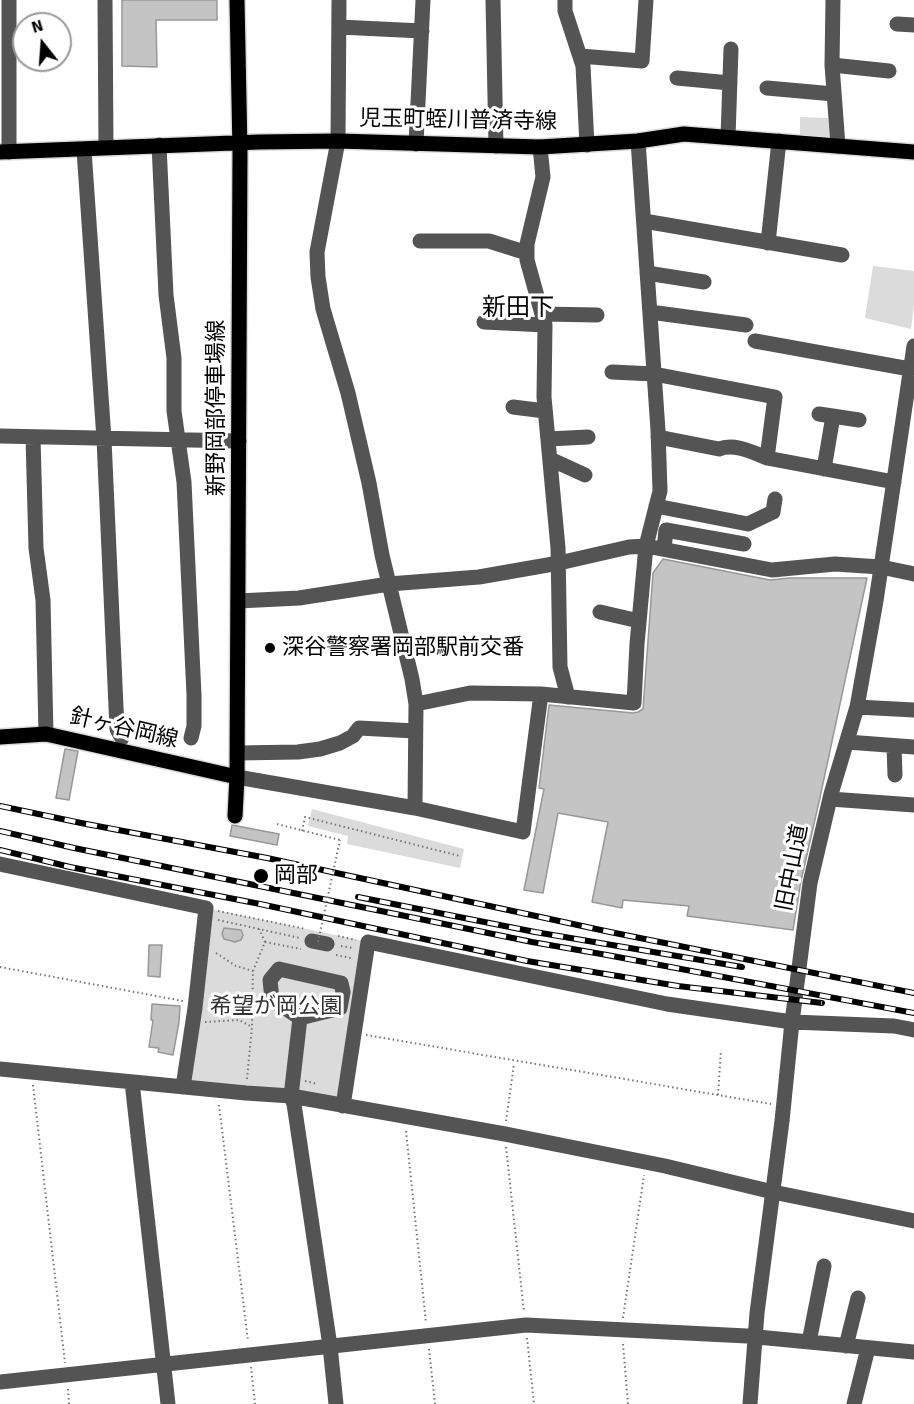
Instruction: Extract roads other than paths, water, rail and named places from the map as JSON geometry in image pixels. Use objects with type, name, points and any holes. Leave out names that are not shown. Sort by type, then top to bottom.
[{"type":"main road","name":"新野岡部停車場線","points":[[235,816],[238,753],[240,142],[237,0]]},
{"type":"main road","name":"児玉町蛭川普済寺線","points":[[4,152],[240,142],[338,141],[540,147],[638,141],[684,134],[914,152]]},
{"type":"main road","name":"針ヶ谷岡線","points":[[0,737],[46,734],[237,777]]},
{"type":"street","points":[[4,152],[9,0]]},
{"type":"street","points":[[105,0],[106,147]]},
{"type":"street","points":[[339,0],[338,141],[317,252],[318,278],[323,309],[348,393],[369,483],[382,555],[412,679],[416,704],[415,808]]},
{"type":"street","points":[[416,144],[423,0]]},
{"type":"street","points":[[493,0],[496,146]]},
{"type":"street","points":[[565,0],[565,11],[583,66],[587,145]]},
{"type":"street","points":[[580,56],[642,61],[646,0]]},
{"type":"street","points":[[833,0],[832,65],[838,146]]},
{"type":"street","points":[[897,24],[914,25]]},
{"type":"street","points":[[339,27],[422,31]]},
{"type":"street","points":[[728,137],[731,49]]},
{"type":"street","points":[[832,65],[889,71]]},
{"type":"street","points":[[677,78],[730,84]]},
{"type":"street","points":[[767,88],[834,94]]},
{"type":"street","points":[[416,704],[470,693],[541,694],[634,702],[646,546],[660,491],[638,141]]},
{"type":"street","points":[[768,243],[779,141]]},
{"type":"street","points":[[159,145],[166,295],[174,358],[174,411],[183,482],[194,695],[194,726],[191,738]]},
{"type":"street","points":[[540,147],[543,177],[526,244],[527,260],[544,320],[544,397],[559,562],[560,667],[568,697]]},
{"type":"street","points":[[84,150],[104,438],[117,729],[122,738]]},
{"type":"street","points":[[644,221],[842,255]]},
{"type":"street","points":[[420,241],[489,241],[527,253]]},
{"type":"street","points":[[647,273],[704,282]]},
{"type":"street","points":[[650,312],[746,326]]},
{"type":"street","points":[[484,322],[597,315]]},
{"type":"street","points":[[755,341],[912,368]]},
{"type":"street","name":"旧中山道","points":[[750,1404],[756,1313],[784,1106],[810,883],[830,799],[858,707],[894,482],[907,451],[914,346]]},
{"type":"street","points":[[612,372],[654,374],[775,397],[767,458]]},
{"type":"street","points":[[513,406],[545,411]]},
{"type":"street","points":[[824,469],[826,415],[859,420]]},
{"type":"street","points":[[0,436],[239,441]]},
{"type":"street","points":[[33,437],[36,548],[43,600],[46,734]]},
{"type":"street","points":[[548,439],[588,437]]},
{"type":"street","points":[[658,437],[719,449],[727,446],[750,451],[767,458],[894,482]]},
{"type":"street","points":[[550,459],[585,475]]},
{"type":"street","points":[[656,506],[748,524],[773,512],[776,500]]},
{"type":"street","points":[[664,549],[666,530],[744,544]]},
{"type":"street","points":[[238,601],[298,598],[389,584],[479,577],[629,547],[646,546],[771,570],[835,564],[881,567],[914,574]]},
{"type":"street","points":[[600,612],[639,621]]},
{"type":"street","points":[[237,777],[415,808],[523,832],[541,694]]},
{"type":"street","points":[[858,707],[914,710]]},
{"type":"street","points":[[238,753],[298,752],[320,749],[353,736],[358,728],[415,731]]},
{"type":"street","points":[[847,742],[914,747]]},
{"type":"street","points":[[894,746],[895,775]]},
{"type":"street","points":[[830,799],[914,805]]},
{"type":"street","points":[[0,864],[205,913],[183,1087]]},
{"type":"street","points":[[343,1106],[368,942],[667,1004],[792,1022],[894,1026],[914,1030]]},
{"type":"street","points":[[279,969],[342,983],[344,992],[340,1008],[300,1018],[272,999],[270,980],[279,969]]},
{"type":"street","points":[[300,1018],[291,1096],[330,1346],[336,1404]]},
{"type":"street","points":[[0,1069],[246,1094],[291,1096],[646,1162],[773,1192],[914,1221]]},
{"type":"street","points":[[132,1082],[168,1404]]},
{"type":"street","points":[[809,1342],[824,1266]]},
{"type":"street","points":[[846,1346],[858,1298]]},
{"type":"street","points":[[0,1382],[526,1325],[755,1337],[914,1352]]},
{"type":"street","points":[[854,1404],[868,1348]]},
{"type":"railway","points":[[0,806],[267,858],[610,932],[914,993]]},
{"type":"railway","points":[[0,831],[532,942],[914,1013]]},
{"type":"railway","points":[[0,850],[70,867],[260,904],[527,961],[678,986],[822,1003]]},
{"type":"railway","points":[[358,897],[535,932],[742,967]]},
{"type":"place","name":"深谷警察署岡部駅前交番","points":[[270,648]]},
{"type":"place","name":"岡部","points":[[261,876]]},
{"type":"district","name":"新田下","points":[[518,309]]},
{"type":"park label","name":"希望が岡公園","points":[[276,1007]]}]
